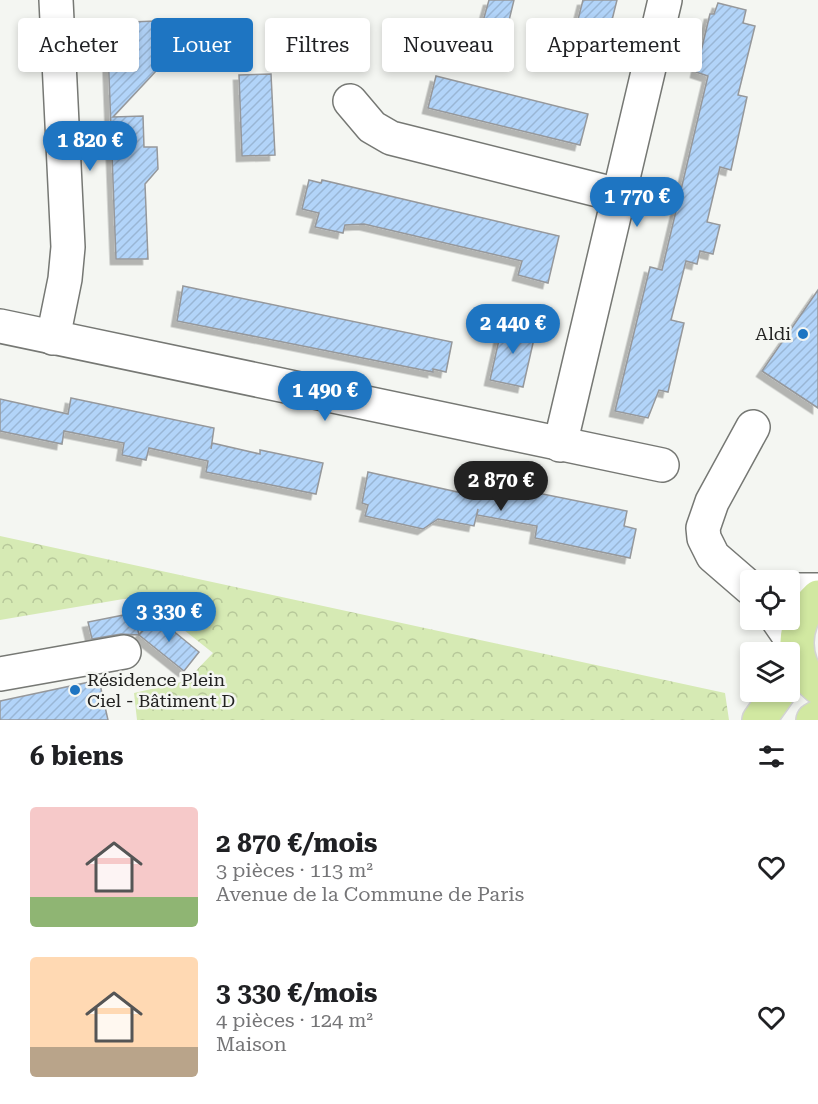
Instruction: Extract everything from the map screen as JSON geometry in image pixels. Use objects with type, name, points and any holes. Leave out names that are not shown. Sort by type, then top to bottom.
[{"type":"main road","points":[[797,642],[802,617],[818,597]]},
{"type":"main road","points":[[800,666],[818,687]]},
{"type":"main road","points":[[759,720],[772,702]]},
{"type":"main road","points":[[813,720],[818,717]]},
{"type":"street","points":[[52,338],[65,279],[68,247],[56,0]]},
{"type":"street","points":[[560,445],[665,0]]},
{"type":"street","points":[[350,101],[372,127],[391,138],[618,195]]},
{"type":"street","points":[[0,326],[662,465]]},
{"type":"street","points":[[740,578],[713,556],[704,538],[703,528],[712,502],[753,427]]},
{"type":"street","points":[[800,590],[818,590]]},
{"type":"street","points":[[0,674],[124,652]]},
{"type":"green space","points":[[0,536],[725,693],[729,720],[137,720],[134,693],[186,681],[213,653],[141,596],[0,620]]},
{"type":"building","points":[[489,0],[514,0],[510,18],[484,18]]},
{"type":"building","points":[[583,0],[617,0],[612,18],[578,18]]},
{"type":"building","points":[[718,3],[746,10],[743,23],[755,26],[738,95],[747,97],[731,170],[720,167],[707,222],[720,225],[713,254],[700,251],[697,264],[686,261],[671,320],[684,323],[668,392],[659,390],[648,418],[615,411],[650,267],[662,270],[708,76],[696,72],[702,72],[702,47],[710,14],[714,14]]},
{"type":"building","points":[[151,21],[151,72],[155,72],[113,117],[143,116],[144,147],[157,147],[158,169],[145,184],[148,259],[116,259],[109,72],[139,72],[139,22]]},
{"type":"building","points":[[271,74],[275,155],[242,156],[239,75]]},
{"type":"building","points":[[436,76],[588,114],[580,145],[428,108]]},
{"type":"building","points":[[309,180],[321,183],[322,180],[559,236],[548,283],[518,275],[522,261],[364,224],[345,225],[343,233],[315,227],[319,213],[302,209]]},
{"type":"building","points":[[183,286],[452,342],[446,372],[433,369],[433,372],[177,321]]},
{"type":"building","name":"Aldi","points":[[818,290],[818,408],[762,371]]},
{"type":"building","points":[[503,322],[536,330],[523,387],[490,380]]},
{"type":"building","points":[[71,398],[214,428],[211,449],[212,443],[260,454],[260,450],[323,463],[316,494],[206,472],[208,461],[149,448],[146,460],[122,455],[124,443],[64,431],[62,444],[0,431],[0,399],[68,414]]},
{"type":"building","points":[[368,472],[480,497],[483,482],[627,511],[624,526],[636,529],[630,558],[535,538],[537,526],[477,515],[478,509],[474,526],[438,519],[423,529],[365,516],[368,505],[362,503]]},
{"type":"building","points":[[134,613],[139,635],[121,634],[92,639],[88,622]]},
{"type":"building","points":[[155,616],[199,652],[184,671],[139,635]]},
{"type":"building","name":"Résidence Plein Ciel - Bâtiment D","points":[[99,680],[108,720],[0,720],[0,701]]},
{"type":"place","name":"Aldi","points":[[803,334]]},
{"type":"place","name":"Résidence Plein Ciel - Bâtiment D","points":[[75,690]]}]
